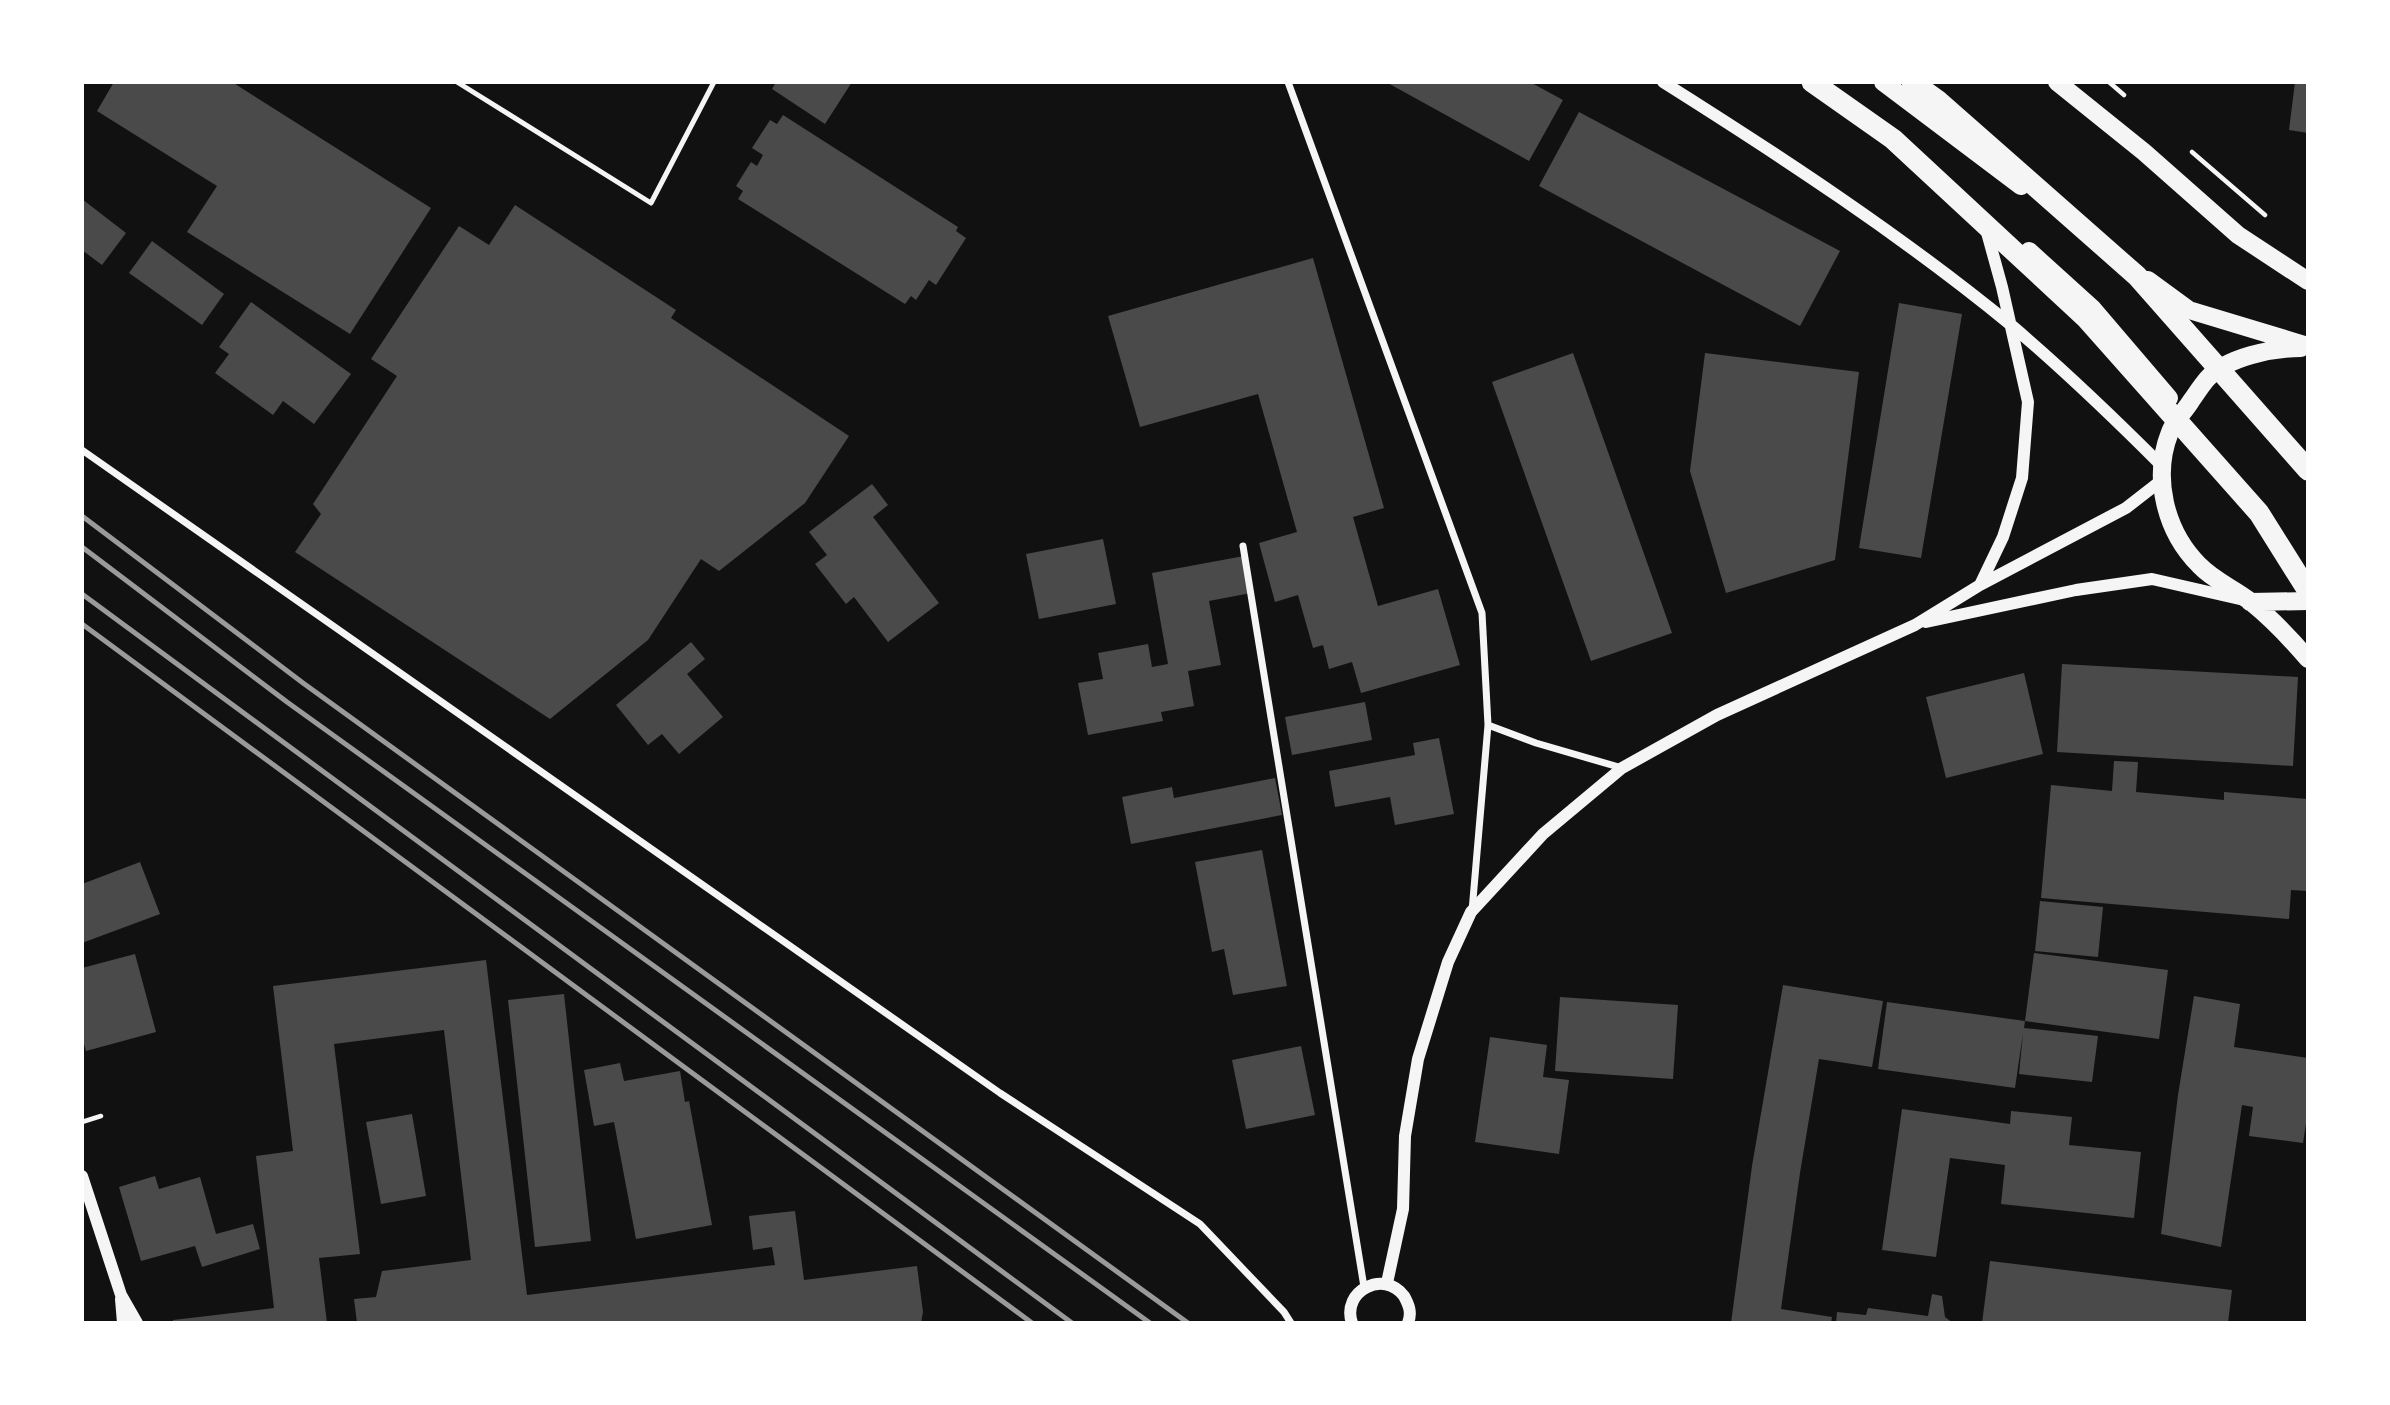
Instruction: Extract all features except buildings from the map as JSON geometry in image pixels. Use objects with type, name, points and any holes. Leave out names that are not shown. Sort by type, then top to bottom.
[{"type":"highway","points":[[1812,82],[1893,139],[2085,318],[2259,513],[2308,591]]},
{"type":"highway","points":[[1912,82],[1937,100],[2137,276],[2308,470]]},
{"type":"main road","points":[[1806,82],[1880,132],[1981,208],[2093,309],[2182,414]]},
{"type":"main road","points":[[1883,82],[2189,310],[2308,347]]},
{"type":"main road","points":[[2057,82],[2144,152],[2238,234],[2308,281]]},
{"type":"main road","points":[[2308,347],[2282,348],[2243,357],[2208,377],[2170,430],[2162,473],[2165,505],[2181,543],[2201,567],[2250,602],[2294,642],[2308,659]]},
{"type":"main road","points":[[2250,602],[2308,601]]},
{"type":"street","points":[[1287,82],[1482,613],[1488,725],[1471,912]]},
{"type":"street","points":[[1387,1283],[1403,1209],[1405,1136],[1418,1059],[1448,962],[1471,912],[1543,834],[1622,768],[1717,715],[1915,625],[1980,585],[2126,508],[2162,473],[2130,434],[2011,326],[1872,220],[1743,132],[1663,82]]},
{"type":"street","points":[[1980,585],[2003,537],[2022,478],[2028,402],[1981,208]]},
{"type":"street","points":[[82,450],[989,1085],[1200,1224],[1284,1312],[1291,1323]]},
{"type":"street","points":[[1243,546],[1364,1287]]},
{"type":"street","points":[[1915,625],[2076,590],[2152,579],[2250,602]]},
{"type":"street","points":[[1488,725],[1536,743],[1622,768]]},
{"type":"street","points":[[82,1177],[121,1295],[137,1323]]},
{"type":"street","points":[[1352,1323],[1351,1304],[1364,1287],[1375,1283],[1387,1283],[1399,1289],[1409,1304],[1408,1323]]},
{"type":"street","points":[[121,1295],[124,1323]]},
{"type":"lane","points":[[457,82],[651,203],[713,82]]},
{"type":"path","points":[[82,1122],[102,1116]]},
{"type":"railway","points":[[82,516],[303,683],[1188,1323]]},
{"type":"railway","points":[[82,547],[287,702],[1150,1323]]},
{"type":"railway","points":[[82,594],[1072,1323]]},
{"type":"railway","points":[[82,624],[1032,1323]]}]
